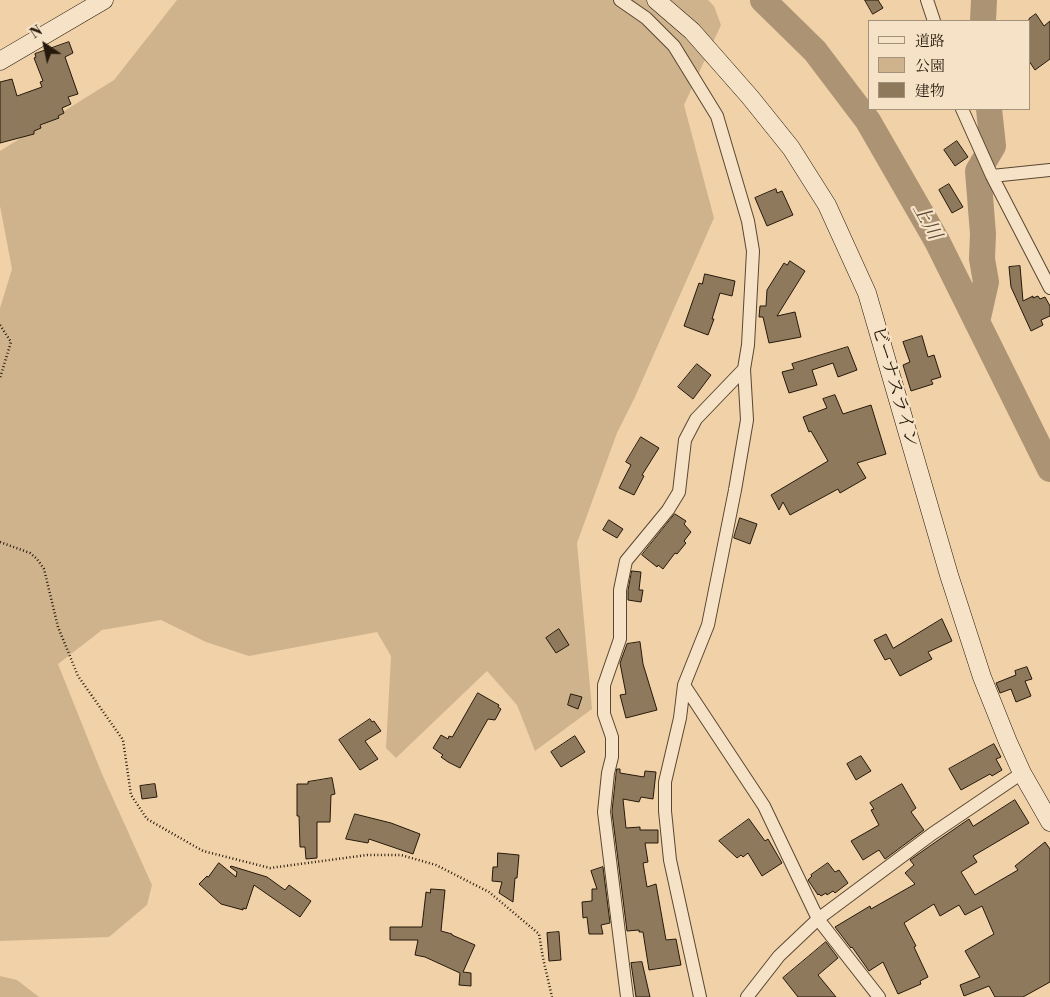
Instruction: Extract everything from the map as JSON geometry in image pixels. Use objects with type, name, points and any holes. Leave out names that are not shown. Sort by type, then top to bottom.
[{"type":"main road","points":[[0,62],[104,0]]},
{"type":"main road","name":"ビーナスライン","points":[[656,0],[692,31],[750,97],[792,148],[827,205],[867,293],[949,575],[982,677],[1022,773],[1050,822]]},
{"type":"street","points":[[620,0],[646,18],[674,46],[717,116],[748,221],[753,251],[748,346],[744,369],[747,420],[708,625],[684,685],[680,718],[665,782],[665,812],[670,860],[700,997]]},
{"type":"street","points":[[927,0],[934,20]]},
{"type":"street","points":[[962,110],[991,172],[1050,288]]},
{"type":"street","points":[[991,172],[1050,170]]},
{"type":"street","points":[[626,997],[604,812],[608,773],[612,757],[612,737],[604,714],[604,685],[620,639],[620,590],[626,561],[668,510],[679,492],[684,440],[696,419],[744,369]]},
{"type":"street","points":[[684,685],[764,806],[818,919],[879,997]]},
{"type":"street","points":[[747,997],[779,956],[818,919],[932,834],[1022,773]]},
{"type":"path","points":[[0,325],[11,342],[0,378]]},
{"type":"path","points":[[0,542],[30,553],[44,569],[58,627],[78,676],[124,740],[131,795],[147,819],[203,851],[270,868],[367,855],[401,855],[436,865],[489,892],[540,934],[543,958],[552,997]]},
{"type":"green space","points":[[177,0],[708,0],[714,6],[721,25],[684,105],[714,218],[635,397],[617,433],[577,543],[592,709],[535,751],[517,705],[487,671],[396,758],[386,748],[391,656],[377,632],[249,656],[206,642],[161,620],[102,630],[58,664],[102,774],[152,885],[147,905],[109,937],[0,941],[0,308],[12,269],[0,206],[0,151],[114,80]]},
{"type":"green space","points":[[0,976],[17,980],[39,997],[0,997]]},
{"type":"building","points":[[865,0],[878,0],[883,8],[873,14]]},
{"type":"building","points":[[1036,14],[1044,26],[1050,21],[1050,59],[1035,70],[1030,62],[1029,19]]},
{"type":"building","points":[[69,42],[73,53],[65,57],[78,94],[68,97],[71,104],[62,108],[64,113],[58,116],[59,118],[40,125],[41,128],[34,131],[34,134],[0,143],[0,82],[12,79],[17,96],[42,87],[40,82],[43,81],[34,58],[36,57],[35,54]]},
{"type":"building","points":[[957,141],[968,157],[955,166],[944,150]]},
{"type":"building","points":[[949,184],[963,207],[952,213],[939,190]]},
{"type":"building","points":[[776,189],[777,193],[782,191],[793,215],[767,226],[755,198]]},
{"type":"building","points":[[790,261],[805,271],[777,316],[795,312],[801,337],[769,343],[763,317],[759,317],[760,306],[766,306],[767,290],[784,263],[787,265]]},
{"type":"building","points":[[1020,266],[1023,301],[1033,296],[1033,298],[1038,296],[1040,299],[1045,297],[1050,306],[1050,316],[1041,320],[1043,325],[1031,331],[1011,287],[1009,267]]},
{"type":"building","points":[[705,274],[735,281],[732,296],[720,293],[708,335],[684,326],[699,283],[702,284]]},
{"type":"building","points":[[922,336],[928,357],[934,355],[941,377],[931,380],[933,384],[911,391],[903,365],[910,362],[903,342]]},
{"type":"building","points":[[848,347],[857,370],[838,377],[833,363],[812,370],[817,385],[789,393],[782,372],[794,369],[792,364]]},
{"type":"building","points":[[697,364],[711,375],[693,399],[678,387]]},
{"type":"building","points":[[835,395],[843,414],[871,405],[886,454],[857,463],[866,478],[840,493],[838,489],[790,515],[783,502],[779,510],[771,495],[828,461],[811,431],[809,432],[803,417],[827,408],[823,399]]},
{"type":"building","points":[[641,437],[659,448],[642,475],[644,476],[634,495],[619,488],[631,465],[626,462]]},
{"type":"building","points":[[675,514],[686,521],[684,524],[691,532],[684,541],[686,543],[677,554],[675,553],[663,569],[658,565],[657,567],[642,555]]},
{"type":"building","points":[[740,518],[757,524],[750,544],[734,538]]},
{"type":"building","points":[[609,520],[623,529],[617,538],[603,530]]},
{"type":"building","points":[[632,571],[641,572],[639,590],[643,590],[641,602],[628,600]]},
{"type":"building","points":[[942,619],[952,641],[928,652],[932,659],[900,676],[890,658],[885,660],[874,640],[886,634],[893,648]]},
{"type":"building","points":[[559,629],[569,645],[556,653],[546,638]]},
{"type":"building","points":[[640,642],[643,664],[657,710],[626,718],[620,695],[626,694],[620,663],[627,644]]},
{"type":"building","points":[[1027,667],[1032,679],[1025,681],[1031,696],[1016,702],[1011,689],[1000,693],[996,683],[1016,675],[1015,671]]},
{"type":"building","points":[[478,693],[499,705],[498,707],[501,709],[495,720],[488,719],[460,768],[441,757],[443,755],[433,748],[441,735],[448,739],[449,736],[452,737]]},
{"type":"building","points":[[571,694],[582,697],[578,709],[568,705]]},
{"type":"building","points":[[370,719],[372,722],[374,721],[381,731],[365,741],[378,759],[360,770],[339,740]]},
{"type":"building","points":[[575,736],[585,752],[561,767],[551,752]]},
{"type":"building","points":[[994,744],[1001,757],[996,759],[1002,770],[992,776],[990,774],[961,790],[949,769]]},
{"type":"building","points":[[861,756],[871,771],[856,780],[847,764]]},
{"type":"building","points":[[617,769],[620,769],[620,773],[644,777],[645,771],[656,772],[653,799],[641,797],[639,802],[623,799],[626,828],[640,827],[640,830],[658,830],[658,843],[645,843],[648,862],[643,863],[647,887],[656,884],[666,940],[676,939],[681,965],[649,970],[643,932],[639,932],[639,930],[627,931],[612,812]]},
{"type":"building","points":[[332,778],[335,794],[331,795],[330,822],[317,822],[317,858],[306,859],[305,847],[300,847],[299,816],[297,816],[297,784],[308,784],[308,782]]},
{"type":"building","points":[[155,784],[157,797],[142,799],[140,786]]},
{"type":"building","points":[[902,784],[916,808],[911,812],[924,830],[885,859],[879,850],[863,860],[851,841],[879,825],[871,810],[874,809],[870,803]]},
{"type":"building","points":[[1015,800],[1029,823],[973,856],[977,862],[961,872],[975,895],[1018,870],[1015,866],[1045,842],[1050,849],[1050,982],[1023,997],[995,997],[989,986],[964,996],[960,985],[980,977],[965,951],[994,934],[982,906],[965,915],[959,905],[940,916],[934,904],[904,923],[916,946],[914,947],[928,977],[920,981],[921,984],[898,994],[883,962],[869,971],[835,927],[870,906],[871,909],[915,884],[905,873],[914,865],[910,860],[969,819],[973,826]]},
{"type":"building","points":[[355,814],[391,823],[420,834],[413,854],[369,839],[368,843],[346,839]]},
{"type":"building","points":[[749,819],[765,841],[768,839],[782,863],[762,876],[748,853],[743,857],[741,855],[737,858],[719,841]]},
{"type":"building","points":[[498,853],[519,855],[513,902],[499,893],[502,882],[492,881],[493,867],[497,867]]},
{"type":"building","points":[[219,863],[236,877],[237,872],[231,866],[267,877],[285,890],[289,885],[311,901],[300,917],[254,885],[246,909],[243,908],[243,910],[221,904],[199,884],[208,877]]},
{"type":"building","points":[[828,863],[835,872],[839,870],[848,883],[835,893],[833,891],[821,896],[818,895],[808,880],[811,875]]},
{"type":"building","points":[[603,867],[610,923],[601,925],[603,934],[589,934],[587,917],[583,918],[582,902],[592,901],[592,889],[597,889],[591,871]]},
{"type":"building","points":[[431,889],[445,890],[441,931],[475,945],[463,972],[471,973],[471,986],[459,985],[460,973],[425,957],[415,955],[418,940],[390,940],[390,927],[422,927],[426,892],[430,893]]},
{"type":"building","points":[[559,932],[561,960],[549,961],[547,933]]},
{"type":"building","points":[[826,942],[838,958],[818,975],[836,997],[798,997],[783,978]]},
{"type":"building","points":[[642,962],[650,997],[636,997],[631,963]]},
{"type":"waterway","name":"上川","points":[[763,0],[815,51],[868,121],[937,241],[1050,469]]},
{"type":"waterway","points":[[983,20],[984,0]]},
{"type":"waterway","points":[[977,322],[986,282],[982,259],[983,234],[978,171],[993,146],[989,110]]}]
